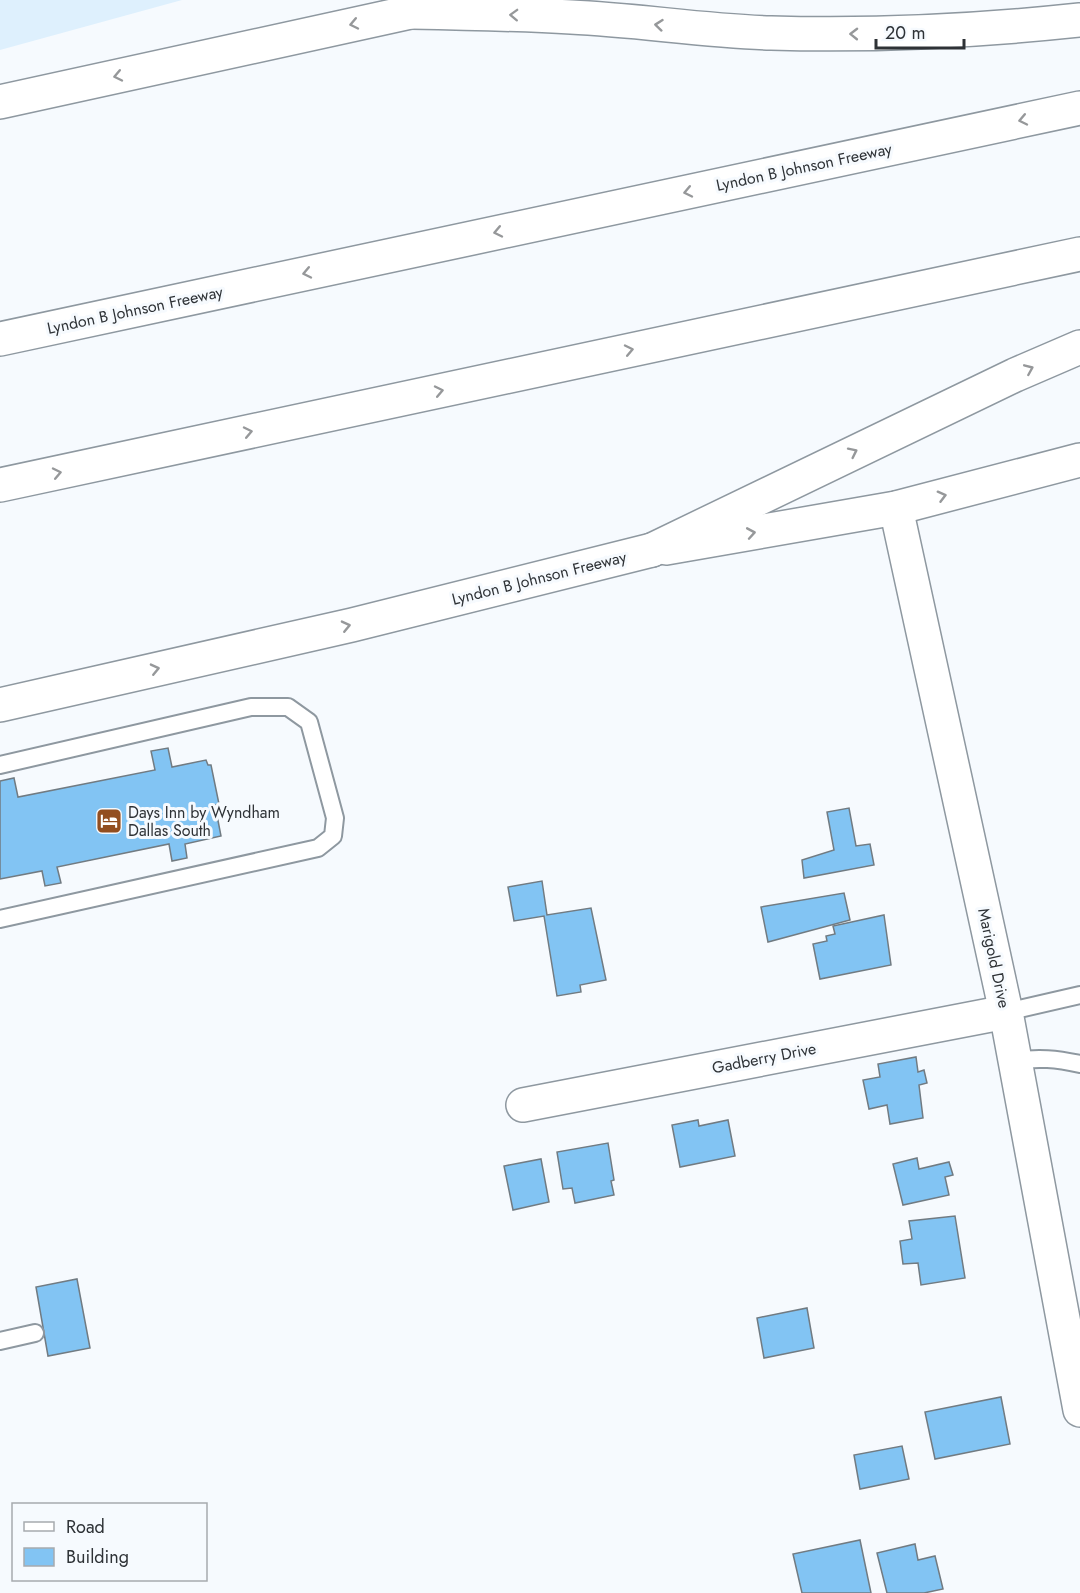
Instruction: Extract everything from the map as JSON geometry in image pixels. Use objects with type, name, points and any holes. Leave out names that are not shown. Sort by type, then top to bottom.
[{"type":"main road","points":[[0,102],[464,0]]},
{"type":"main road","points":[[411,12],[572,17],[671,27],[768,33],[869,34],[961,30],[1080,20]]},
{"type":"main road","name":"Lyndon B Johnson Freeway","points":[[0,339],[1080,108]]},
{"type":"main road","points":[[0,485],[1080,254]]},
{"type":"main road","points":[[652,550],[994,384],[1080,347]]},
{"type":"main road","name":"Lyndon B Johnson Freeway","points":[[0,705],[352,625],[652,550],[896,508],[1080,460]]},
{"type":"main road","name":"Marigold Drive","points":[[896,508],[1071,1315],[1080,1410]]},
{"type":"main road","points":[[0,684],[98,682]]},
{"type":"main road","name":"Gadberry Drive","points":[[523,1105],[1006,1012]]},
{"type":"lane","points":[[0,765],[251,707],[288,707],[309,722],[335,818],[333,836],[318,848],[0,918]]},
{"type":"lane","points":[[1006,1012],[1080,995]]},
{"type":"lane","points":[[1015,1061],[1038,1057],[1080,1064]]},
{"type":"lane","points":[[0,1341],[35,1334]]},
{"type":"shaded area","points":[[0,0],[182,0],[0,50]]},
{"type":"building","name":"Days Inn by Wyndham Dallas South","points":[[168,748],[172,767],[206,760],[208,765],[211,765],[219,804],[215,805],[221,836],[185,844],[187,858],[172,861],[169,844],[57,867],[61,883],[45,886],[42,871],[0,879],[0,781],[14,778],[18,797],[155,770],[151,751]]},
{"type":"building","points":[[849,808],[856,846],[870,844],[874,865],[804,878],[802,860],[834,850],[827,812]]},
{"type":"building","points":[[542,881],[547,915],[591,908],[606,980],[580,985],[581,992],[557,996],[544,916],[514,921],[508,887]]},
{"type":"building","points":[[844,893],[850,920],[768,942],[761,907]]},
{"type":"building","points":[[884,915],[891,965],[820,979],[813,944],[827,941],[826,936],[835,934],[833,926]]},
{"type":"building","points":[[916,1057],[918,1072],[924,1070],[927,1083],[919,1085],[923,1118],[890,1124],[887,1105],[869,1109],[863,1080],[880,1077],[878,1064]]},
{"type":"building","points":[[698,1120],[699,1126],[728,1120],[735,1156],[680,1167],[672,1125]]},
{"type":"building","points":[[608,1143],[614,1195],[575,1203],[572,1188],[563,1189],[557,1152]]},
{"type":"building","points":[[917,1158],[919,1169],[949,1162],[953,1175],[945,1177],[949,1195],[903,1205],[893,1164]]},
{"type":"building","points":[[541,1159],[549,1202],[513,1210],[504,1166]]},
{"type":"building","points":[[955,1216],[965,1278],[921,1285],[918,1263],[903,1264],[900,1241],[912,1239],[909,1221]]},
{"type":"building","points":[[77,1279],[90,1348],[48,1356],[36,1287]]},
{"type":"building","points":[[807,1308],[814,1348],[764,1358],[757,1318]]},
{"type":"building","points":[[1001,1397],[1010,1444],[935,1459],[925,1412]]},
{"type":"building","points":[[902,1446],[909,1479],[860,1489],[854,1455]]},
{"type":"building","points":[[860,1540],[871,1593],[802,1593],[793,1554]]},
{"type":"building","points":[[915,1544],[918,1560],[935,1556],[943,1589],[924,1593],[887,1593],[877,1553]]},
{"type":"place","name":"Days Inn by Wyndham Dallas South","points":[[109,821]]}]
